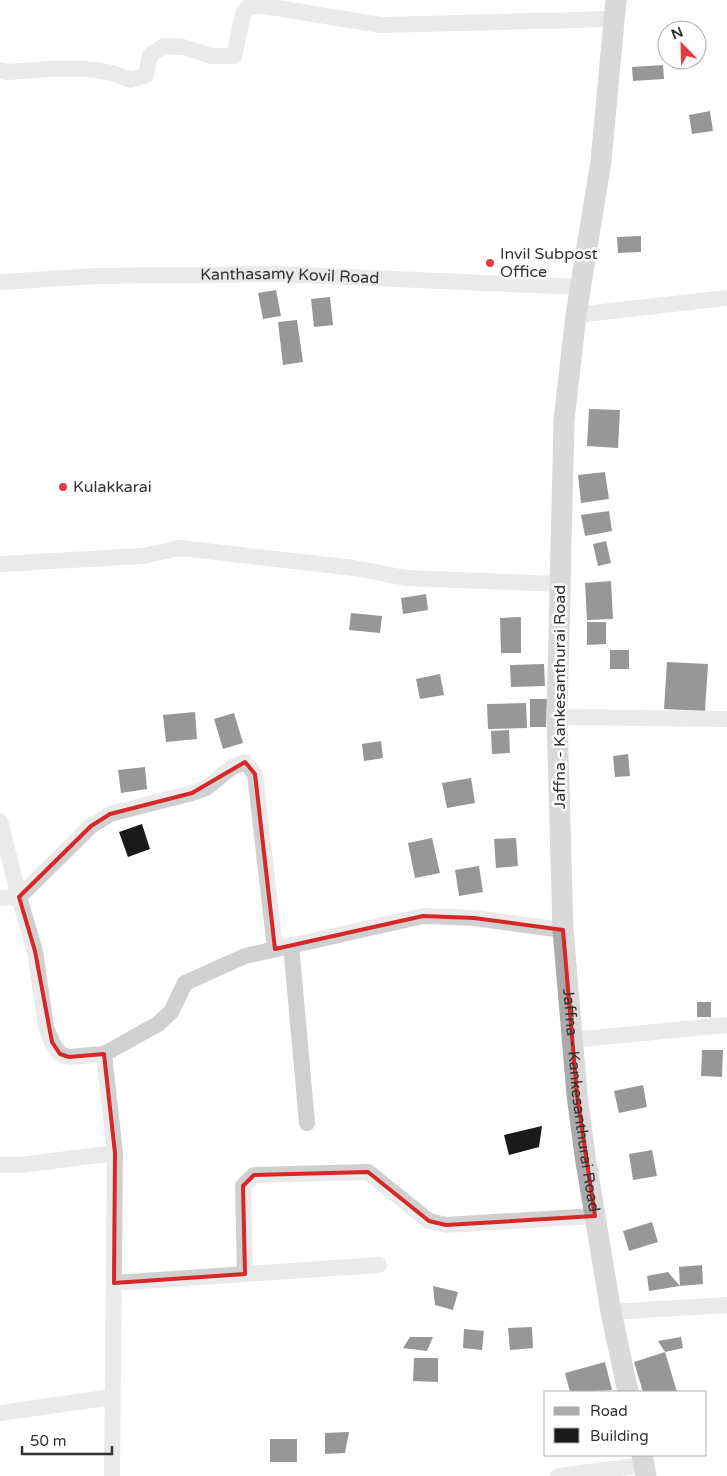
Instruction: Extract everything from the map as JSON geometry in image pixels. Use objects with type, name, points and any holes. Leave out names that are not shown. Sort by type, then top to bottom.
[{"type":"main road","name":"Jaffna - Kankesanthurai Road","points":[[614,10],[601,161],[580,287],[564,420],[557,717],[562,930],[572,1040],[585,1156],[611,1312],[628,1391]]},
{"type":"street","points":[[0,70],[7,72],[86,68],[115,73],[130,80],[146,76],[150,56],[164,46],[183,47],[211,56],[234,56],[243,14],[248,7],[265,6],[382,25],[614,10]]},
{"type":"street","name":"Kanthasamy Kovil Road","points":[[0,282],[98,276],[279,274],[580,287]]},
{"type":"street","points":[[576,315],[727,298]]},
{"type":"street","points":[[0,564],[143,556],[180,548],[354,568],[406,578],[560,584]]},
{"type":"street","points":[[557,717],[727,719]]},
{"type":"street","points":[[0,898],[19,897],[91,826],[110,814],[206,788],[232,767],[245,762],[255,774],[283,947],[307,1123]]},
{"type":"street","points":[[0,821],[35,951],[46,1027],[52,1042],[60,1054],[69,1057],[104,1054],[158,1024],[171,1012],[185,983],[245,956],[423,916],[474,918],[562,930]]},
{"type":"street","points":[[572,1040],[727,1025]]},
{"type":"street","points":[[104,1054],[115,1153],[112,1476]]},
{"type":"street","points":[[0,1165],[20,1165],[115,1153]]},
{"type":"street","points":[[245,1274],[243,1186],[254,1175],[368,1172],[429,1221],[446,1225],[595,1216]]},
{"type":"street","points":[[114,1283],[379,1265]]},
{"type":"street","points":[[611,1312],[727,1305]]},
{"type":"street","points":[[0,1413],[112,1397]]},
{"type":"street","points":[[558,1476],[644,1465]]},
{"type":"highlighted area","points":[[245,762],[255,774],[275,949],[423,916],[474,918],[563,930],[577,1095],[595,1216],[446,1225],[429,1221],[368,1172],[254,1175],[243,1186],[245,1274],[114,1283],[115,1153],[104,1054],[69,1057],[60,1054],[52,1042],[35,951],[19,897],[91,826],[110,814],[192,793]]},
{"type":"building","points":[[657,65],[657,70],[663,70],[664,79],[633,81],[632,67]]},
{"type":"building","points":[[710,111],[713,131],[692,134],[689,115]]},
{"type":"building","points":[[641,236],[641,252],[618,253],[617,237]]},
{"type":"building","points":[[276,290],[281,316],[263,319],[258,293]]},
{"type":"building","points":[[330,297],[333,325],[314,327],[311,299]]},
{"type":"building","points":[[297,320],[303,362],[283,365],[278,322]]},
{"type":"building","points":[[589,409],[620,410],[618,448],[587,446]]},
{"type":"building","points":[[605,472],[609,499],[581,503],[578,475]]},
{"type":"building","points":[[609,511],[612,531],[585,536],[581,515]]},
{"type":"building","points":[[606,541],[611,563],[598,566],[593,544]]},
{"type":"building","points":[[611,581],[613,619],[587,620],[585,583]]},
{"type":"building","points":[[426,594],[428,610],[403,614],[401,598]]},
{"type":"building","points":[[351,613],[382,616],[380,633],[349,630]]},
{"type":"building","points":[[521,617],[521,653],[501,653],[500,618]]},
{"type":"building","points":[[587,622],[606,622],[606,644],[587,645]]},
{"type":"building","points":[[610,650],[629,650],[629,669],[610,669]]},
{"type":"building","points":[[667,662],[708,664],[705,711],[664,709]]},
{"type":"building","points":[[544,664],[545,686],[511,687],[510,665]]},
{"type":"building","points":[[440,674],[444,695],[420,699],[416,679]]},
{"type":"building","points":[[530,699],[547,699],[546,727],[530,727]]},
{"type":"building","points":[[526,703],[527,728],[488,729],[487,704]]},
{"type":"building","points":[[195,712],[197,739],[166,742],[163,715]]},
{"type":"building","points":[[234,713],[243,743],[223,749],[214,719]]},
{"type":"building","points":[[509,730],[510,753],[492,754],[491,731]]},
{"type":"building","points":[[381,741],[383,758],[364,761],[362,744]]},
{"type":"building","points":[[628,754],[630,776],[615,777],[613,756]]},
{"type":"building","points":[[145,767],[147,789],[121,793],[118,770]]},
{"type":"building","points":[[471,778],[475,803],[447,808],[442,783]]},
{"type":"building","points":[[142,824],[150,849],[128,857],[119,832]]},
{"type":"building","points":[[432,838],[440,873],[415,878],[408,843]]},
{"type":"building","points":[[516,838],[518,866],[496,868],[494,839]]},
{"type":"building","points":[[479,866],[483,892],[459,896],[455,870]]},
{"type":"building","points":[[697,1002],[711,1002],[711,1017],[697,1017]]},
{"type":"building","points":[[702,1050],[723,1050],[722,1077],[701,1076]]},
{"type":"building","points":[[643,1085],[647,1107],[619,1113],[614,1091]]},
{"type":"building","points":[[542,1126],[539,1147],[509,1155],[504,1135]]},
{"type":"building","points":[[652,1150],[657,1176],[633,1180],[629,1154]]},
{"type":"building","points":[[652,1222],[658,1242],[629,1251],[623,1231]]},
{"type":"building","points":[[702,1265],[703,1284],[680,1286],[679,1267]]},
{"type":"building","points":[[668,1272],[680,1286],[649,1291],[647,1276]]},
{"type":"building","points":[[433,1286],[458,1292],[453,1310],[435,1305]]},
{"type":"building","points":[[532,1327],[533,1348],[510,1350],[508,1328]]},
{"type":"building","points":[[464,1329],[484,1331],[482,1350],[463,1348]]},
{"type":"building","points":[[410,1337],[433,1337],[427,1351],[403,1348]]},
{"type":"building","points":[[681,1337],[683,1348],[665,1352],[658,1341]]},
{"type":"building","points":[[665,1352],[677,1391],[643,1391],[634,1362]]},
{"type":"building","points":[[414,1358],[438,1358],[438,1382],[413,1381]]},
{"type":"building","points":[[605,1362],[612,1390],[570,1391],[565,1373]]},
{"type":"building","points":[[349,1432],[345,1453],[325,1454],[325,1433]]},
{"type":"building","points":[[270,1439],[297,1439],[297,1462],[270,1462]]},
{"type":"place","name":"Invil Subpost Office","points":[[490,263]]},
{"type":"place","name":"Kulakkarai","points":[[63,487]]}]
